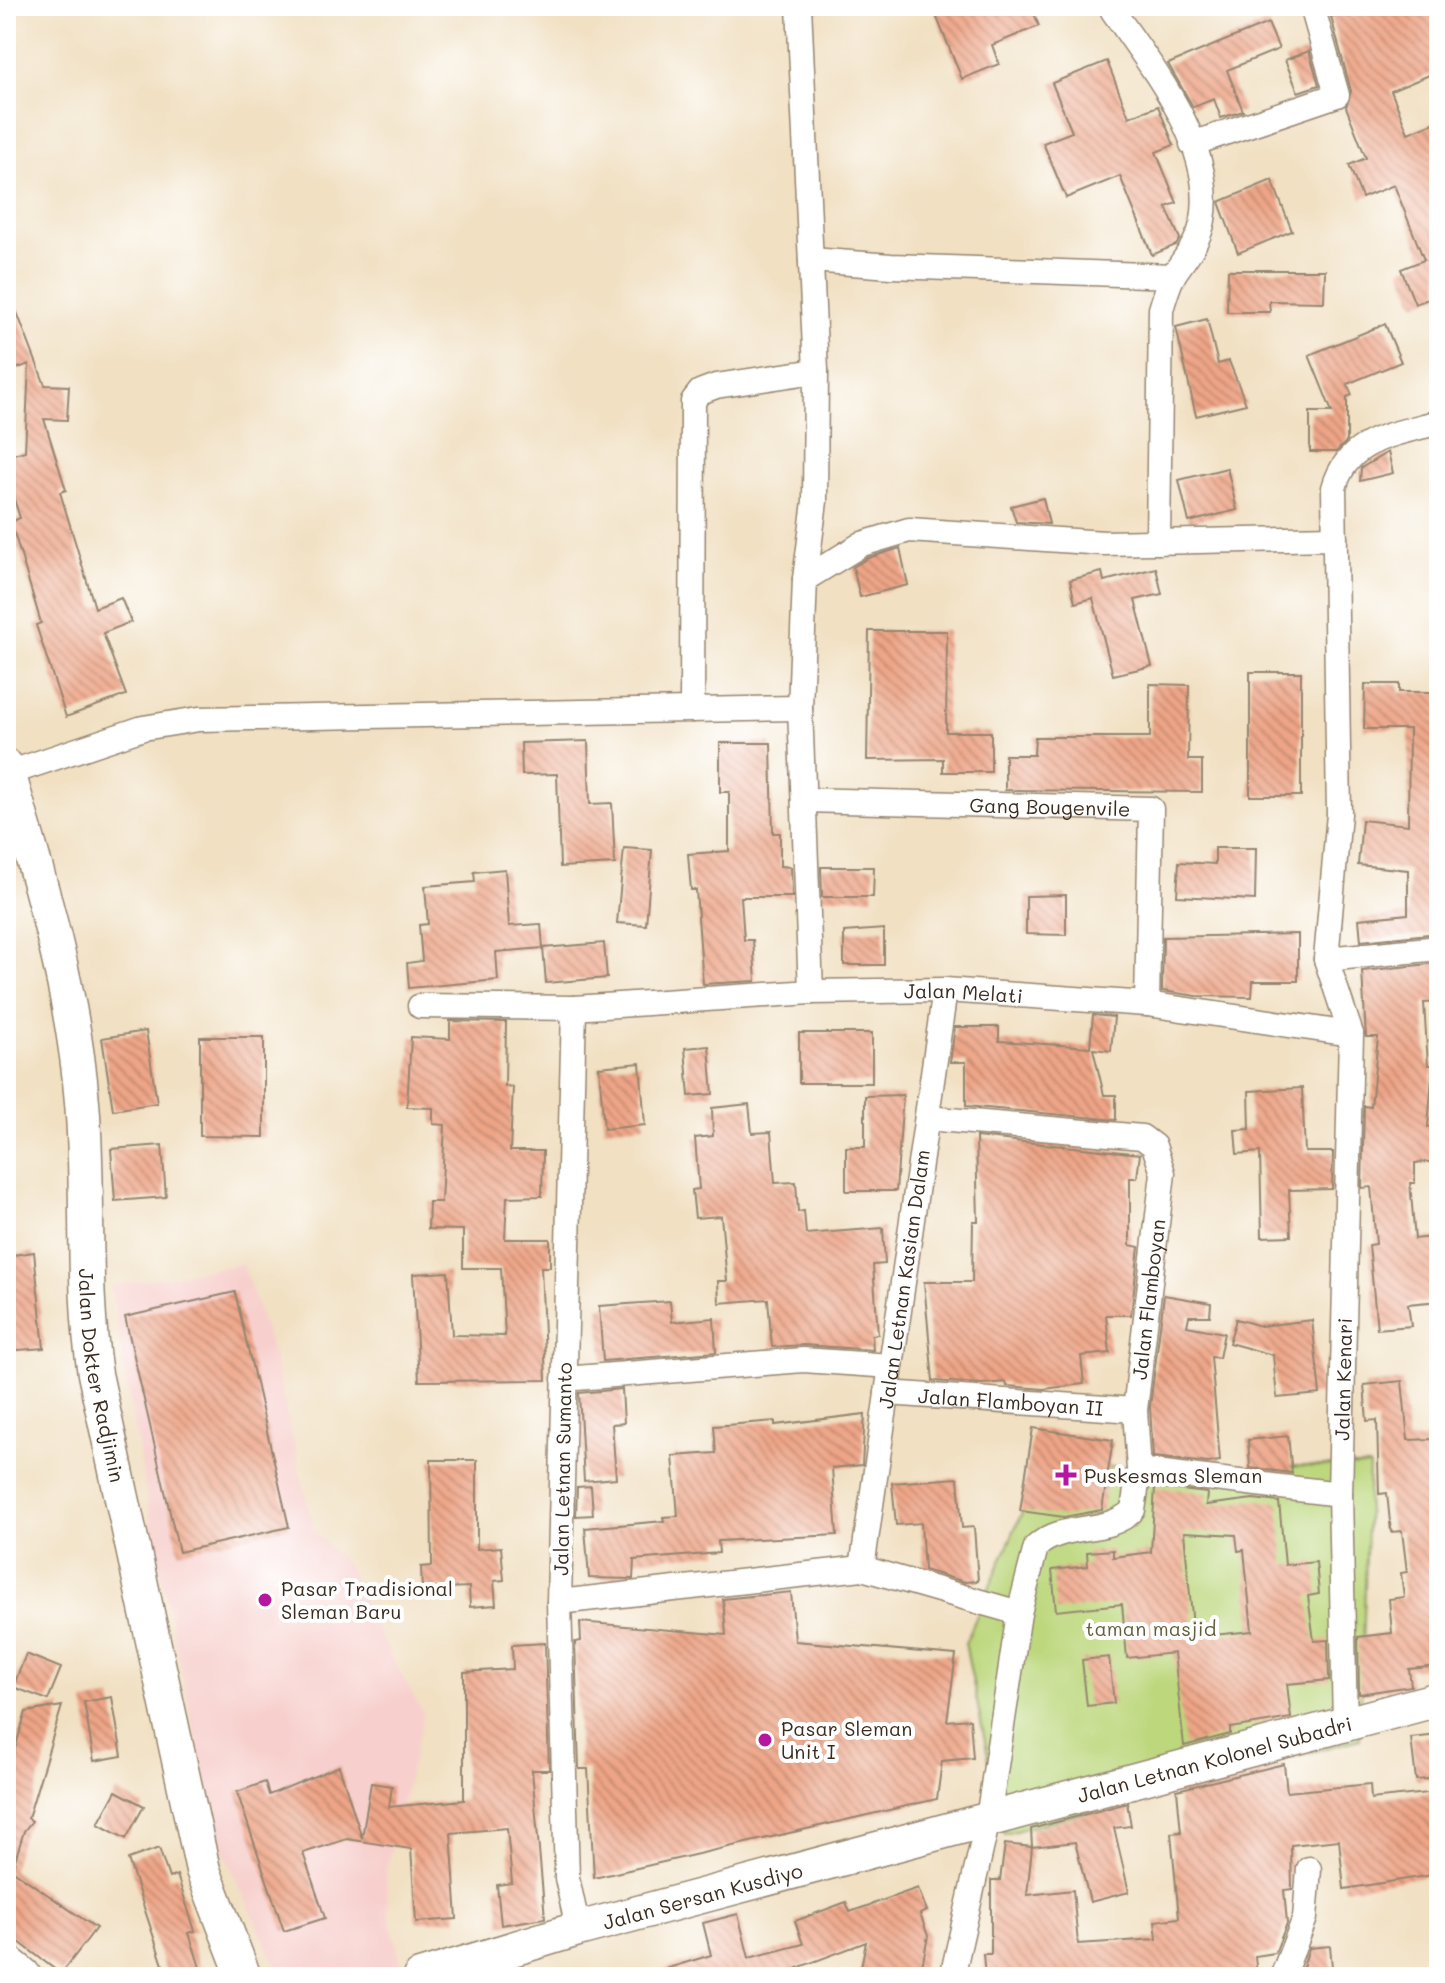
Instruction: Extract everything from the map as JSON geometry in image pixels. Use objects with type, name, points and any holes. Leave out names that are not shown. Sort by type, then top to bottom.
[{"type":"highway","points":[[6,1965],[21,1977]]},
{"type":"main road","name":"Jalan Dokter Radjimin","points":[[7,771],[48,918],[77,1059],[84,1141],[87,1310],[95,1374],[203,1870],[244,1977]]},
{"type":"main road","name":"Jalan Letnan Kolonel Subadri","points":[[988,1819],[1439,1699]]},
{"type":"main road","name":"Jalan Sersan Kusdiyo","points":[[420,1977],[578,1929],[988,1819]]},
{"type":"street","points":[[799,6],[816,371],[815,501],[805,579],[800,708],[811,992]]},
{"type":"street","points":[[1192,144],[1337,95],[1312,6]]},
{"type":"street","points":[[1113,11],[1156,68],[1192,144],[1205,195],[1202,222],[1192,251],[1173,276],[1161,309],[1158,542]]},
{"type":"street","points":[[811,260],[891,266],[1173,276]]},
{"type":"street","points":[[692,710],[693,401],[700,392],[716,386],[816,371]]},
{"type":"street","points":[[1439,422],[1364,445],[1350,455],[1339,469],[1334,488],[1339,814],[1326,959],[1439,948]]},
{"type":"street","points":[[805,579],[862,544],[885,534],[909,530],[1104,543],[1335,538]]},
{"type":"street","points":[[7,771],[143,728],[199,719],[800,708]]},
{"type":"street","name":"Gang Bougenvile","points":[[804,800],[1151,809],[1147,1004]]},
{"type":"street","name":"Jalan Kenari","points":[[1326,959],[1351,1034],[1340,1494],[1345,1725]]},
{"type":"street","name":"Jalan Melati","points":[[420,1006],[574,1008],[811,992],[945,990],[1147,1004],[1351,1034]]},
{"type":"street","name":"Jalan Letnan Kasian Dalam","points":[[862,1568],[945,990]]},
{"type":"street","name":"Jalan Letnan Sumanto","points":[[574,1008],[559,1602],[567,1878],[578,1929]]},
{"type":"street","name":"Jalan Flamboyan","points":[[927,1118],[1142,1137],[1154,1146],[1163,1173],[1135,1410],[1139,1470],[1133,1510],[1125,1518],[1054,1534],[1036,1547],[1019,1613],[988,1819],[952,1977]]},
{"type":"street","points":[[564,1379],[803,1360],[891,1366]]},
{"type":"street","name":"Jalan Flamboyan II","points":[[887,1393],[1135,1410]]},
{"type":"street","points":[[1139,1470],[1340,1494]]},
{"type":"street","points":[[559,1602],[862,1568],[1019,1613]]},
{"type":"street","points":[[1282,1977],[1305,1918],[1309,1869]]},
{"type":"shaded area","name":"Pasar Tradisional Sleman Baru","points":[[243,1264],[273,1354],[314,1531],[348,1566],[379,1634],[424,1715],[386,1870],[388,1913],[403,1970],[375,1977],[285,1977],[279,1972],[215,1832],[154,1540],[110,1286]]},
{"type":"green space","name":"taman masjid","points":[[1369,1466],[1360,1739],[1004,1834],[965,1643],[1042,1467]]},
{"type":"building","points":[[952,6],[1031,6],[1039,26],[992,45],[999,64],[962,79],[935,13]]},
{"type":"building","points":[[1377,6],[1439,6],[1439,71],[1391,91],[1408,133],[1439,121],[1439,295],[1415,304],[1401,269],[1424,260],[1394,185],[1362,198],[1349,165],[1366,158],[1346,107],[1351,91],[1331,17],[1348,10],[1350,17]]},
{"type":"building","points":[[1268,23],[1279,49],[1227,70],[1243,111],[1221,118],[1214,99],[1193,107],[1168,64]]},
{"type":"building","points":[[1309,51],[1319,85],[1298,92],[1285,60]]},
{"type":"building","points":[[1107,61],[1129,117],[1158,106],[1174,145],[1156,152],[1177,203],[1166,207],[1180,239],[1176,245],[1152,255],[1120,176],[1066,198],[1043,143],[1072,132],[1052,83]]},
{"type":"building","points":[[1272,180],[1292,231],[1238,253],[1219,202]]},
{"type":"building","points":[[1228,270],[1325,270],[1324,302],[1269,301],[1270,312],[1227,312]]},
{"type":"building","points":[[8,289],[45,385],[69,386],[67,420],[44,419],[66,490],[60,492],[95,608],[121,598],[131,622],[103,633],[126,695],[66,717],[36,625],[41,623],[11,522],[20,518],[6,474],[6,456],[25,451],[29,364],[6,373]]},
{"type":"building","points":[[1207,319],[1218,364],[1229,361],[1246,404],[1196,416],[1176,327]]},
{"type":"building","points":[[1385,324],[1401,362],[1347,384],[1352,395],[1347,397],[1347,441],[1336,452],[1310,452],[1310,412],[1332,412],[1309,355]]},
{"type":"building","points":[[1388,452],[1393,473],[1360,481],[1361,468]]},
{"type":"building","points":[[1227,468],[1237,510],[1189,522],[1179,480]]},
{"type":"building","points":[[1043,498],[1049,524],[1016,522],[1011,506]]},
{"type":"building","points":[[900,548],[908,585],[860,597],[853,567],[868,558]]},
{"type":"building","points":[[1156,568],[1162,594],[1135,600],[1152,666],[1113,675],[1093,598],[1075,603],[1070,580],[1102,572],[1104,581]]},
{"type":"building","points":[[869,631],[947,631],[946,732],[991,732],[991,772],[943,772],[943,759],[867,760]]},
{"type":"building","points":[[1250,672],[1301,672],[1301,796],[1250,796]]},
{"type":"building","points":[[1150,684],[1189,685],[1188,760],[1202,760],[1202,792],[1005,790],[1005,755],[1034,755],[1035,737],[1150,737]]},
{"type":"building","points":[[1365,684],[1399,684],[1399,692],[1439,692],[1439,933],[1361,941],[1359,919],[1408,914],[1408,870],[1358,865],[1362,820],[1408,825],[1409,729],[1364,729]]},
{"type":"building","points":[[588,741],[590,804],[612,803],[615,864],[560,867],[557,774],[522,775],[521,743]]},
{"type":"building","points":[[720,743],[771,743],[773,833],[780,833],[780,866],[791,867],[792,897],[741,897],[744,940],[753,940],[756,981],[703,984],[696,890],[691,890],[688,854],[729,851],[729,792],[720,792]]},
{"type":"building","points":[[624,848],[652,850],[646,925],[617,923]]},
{"type":"building","points":[[1215,848],[1256,848],[1255,900],[1177,896],[1179,862],[1215,864]]},
{"type":"building","points":[[821,867],[874,867],[873,897],[822,897]]},
{"type":"building","points":[[505,869],[509,926],[541,924],[543,948],[496,952],[498,980],[409,988],[407,963],[422,961],[419,925],[428,924],[425,886],[475,882],[474,872]]},
{"type":"building","points":[[1066,895],[1066,935],[1026,934],[1026,896]]},
{"type":"building","points":[[884,929],[884,965],[844,965],[844,932]]},
{"type":"building","points":[[1298,934],[1298,981],[1253,981],[1252,997],[1197,996],[1162,991],[1163,937]]},
{"type":"building","points":[[604,943],[607,978],[546,983],[543,948]]},
{"type":"building","points":[[1439,963],[1439,1002],[1424,1003],[1428,1065],[1433,1065],[1428,1127],[1439,1126],[1439,1161],[1415,1163],[1415,1183],[1410,1183],[1415,1239],[1439,1236],[1439,1301],[1408,1304],[1411,1326],[1377,1329],[1369,1245],[1376,1244],[1371,1187],[1362,1188],[1364,1106],[1371,1107],[1378,1037],[1366,1037],[1362,971]]},
{"type":"building","points":[[1093,1015],[1114,1017],[1111,1051],[1093,1049],[1104,1095],[1116,1095],[1116,1120],[966,1106],[966,1062],[950,1062],[955,1027],[999,1027],[999,1041],[1090,1047]]},
{"type":"building","points":[[450,1021],[506,1022],[505,1086],[513,1087],[510,1151],[543,1151],[542,1196],[507,1197],[505,1239],[550,1239],[550,1267],[541,1267],[546,1380],[419,1381],[413,1274],[448,1272],[452,1335],[505,1336],[501,1268],[463,1268],[463,1230],[428,1229],[429,1202],[441,1202],[445,1125],[433,1124],[433,1108],[407,1107],[411,1037],[450,1039]]},
{"type":"building","points":[[146,1031],[157,1103],[113,1110],[102,1038]]},
{"type":"building","points":[[799,1033],[872,1033],[872,1083],[799,1083]]},
{"type":"building","points":[[200,1037],[264,1037],[264,1137],[200,1136]]},
{"type":"building","points":[[709,1046],[713,1094],[689,1096],[685,1048]]},
{"type":"building","points":[[640,1063],[645,1125],[604,1129],[599,1067]]},
{"type":"building","points":[[1302,1088],[1305,1152],[1333,1152],[1332,1189],[1289,1190],[1291,1236],[1262,1237],[1260,1152],[1237,1154],[1235,1130],[1250,1129],[1249,1091]]},
{"type":"building","points":[[903,1095],[896,1191],[846,1191],[846,1147],[865,1147],[865,1096]]},
{"type":"building","points":[[749,1104],[752,1133],[771,1132],[775,1183],[796,1182],[798,1212],[804,1211],[806,1234],[883,1228],[885,1264],[873,1265],[878,1334],[872,1335],[873,1350],[804,1345],[772,1347],[768,1299],[719,1303],[718,1281],[727,1281],[721,1216],[695,1218],[692,1190],[699,1189],[695,1138],[713,1136],[712,1108]]},
{"type":"building","points":[[976,1137],[1140,1154],[1137,1178],[1130,1178],[1130,1245],[1139,1247],[1131,1315],[1106,1315],[1110,1353],[1081,1356],[1084,1384],[1044,1389],[1007,1386],[1006,1382],[933,1381],[924,1282],[972,1282],[973,1221],[978,1221]]},
{"type":"building","points":[[162,1145],[166,1197],[115,1201],[111,1149]]},
{"type":"building","points":[[34,1252],[44,1348],[6,1351],[6,1322],[14,1321],[6,1256]]},
{"type":"building","points":[[235,1292],[289,1527],[179,1552],[125,1317]]},
{"type":"building","points":[[1164,1295],[1211,1303],[1210,1316],[1189,1316],[1187,1326],[1224,1333],[1219,1358],[1211,1357],[1220,1461],[1208,1463],[1153,1457],[1150,1407]]},
{"type":"building","points":[[670,1301],[672,1322],[714,1318],[716,1352],[603,1361],[599,1306]]},
{"type":"building","points":[[1236,1319],[1261,1326],[1312,1320],[1320,1394],[1277,1398],[1273,1355],[1229,1343]]},
{"type":"building","points":[[1402,1381],[1408,1440],[1435,1439],[1439,1500],[1439,1666],[1409,1669],[1411,1686],[1359,1694],[1358,1637],[1392,1633],[1389,1599],[1404,1597],[1401,1573],[1407,1572],[1402,1531],[1391,1532],[1387,1493],[1379,1494],[1377,1420],[1367,1421],[1364,1385]]},
{"type":"building","points":[[622,1389],[624,1423],[612,1424],[616,1478],[584,1481],[579,1393]]},
{"type":"building","points":[[865,1414],[862,1465],[832,1468],[837,1535],[718,1541],[719,1553],[634,1560],[633,1579],[589,1578],[585,1528],[664,1521],[663,1517],[678,1516],[673,1456],[716,1453],[714,1426],[775,1421],[775,1425]]},
{"type":"building","name":"Puskesmas Sleman","points":[[1033,1428],[1113,1440],[1102,1510],[1064,1517],[1020,1511]]},
{"type":"building","points":[[1288,1436],[1292,1473],[1250,1468],[1248,1440]]},
{"type":"building","points":[[431,1460],[477,1460],[477,1549],[501,1547],[504,1580],[494,1581],[496,1605],[470,1607],[469,1587],[422,1589],[421,1567],[432,1566]]},
{"type":"building","points":[[958,1478],[962,1528],[974,1527],[978,1581],[965,1582],[924,1570],[921,1523],[896,1525],[892,1483]]},
{"type":"building","points":[[591,1486],[593,1515],[576,1516],[577,1487]]},
{"type":"building","points":[[1155,1487],[1207,1493],[1206,1505],[1253,1499],[1279,1502],[1285,1565],[1316,1562],[1319,1594],[1308,1596],[1314,1641],[1328,1640],[1329,1680],[1287,1684],[1291,1718],[1230,1728],[1230,1734],[1184,1746],[1174,1653],[1127,1658],[1122,1604],[1056,1611],[1052,1570],[1088,1566],[1087,1552],[1113,1550],[1113,1557],[1151,1552]],"holes":[[[1184,1532],[1236,1535],[1238,1551],[1244,1550],[1252,1631],[1194,1637]]]},
{"type":"building","name":"Pasar Sleman Unit I","points":[[791,1592],[795,1641],[956,1655],[947,1721],[970,1719],[973,1758],[942,1761],[937,1799],[594,1878],[588,1769],[579,1769],[575,1642],[581,1641],[580,1622],[726,1635],[723,1599]]},
{"type":"building","points":[[545,1643],[549,1770],[532,1770],[545,1918],[501,1925],[497,1885],[512,1883],[507,1828],[451,1833],[457,1919],[416,1922],[411,1849],[347,1839],[303,1853],[325,1918],[284,1931],[237,1792],[265,1782],[269,1795],[339,1766],[362,1838],[371,1783],[392,1786],[389,1807],[464,1800],[464,1672],[513,1669],[512,1645]]},
{"type":"building","points":[[26,1654],[61,1668],[48,1700],[13,1687]]},
{"type":"building","points":[[1109,1657],[1114,1703],[1087,1706],[1082,1660]]},
{"type":"building","points":[[112,1697],[122,1756],[94,1761],[84,1702]]},
{"type":"building","points":[[62,1706],[28,1818],[32,1821],[24,1831],[12,1870],[96,1928],[61,1974],[6,1932],[6,1778],[26,1712]]},
{"type":"building","points":[[1439,1735],[1439,1778],[1416,1780],[1411,1738]]},
{"type":"building","points":[[1284,1764],[1287,1792],[1370,1784],[1371,1799],[1437,1792],[1439,1874],[1344,1889],[1339,1840],[1291,1845],[1292,1889],[1284,1890],[1287,1923],[1275,1953],[1255,1956],[1257,1977],[985,1977],[983,1954],[991,1954],[991,1880],[1000,1880],[1005,1844],[1032,1847],[1027,1895],[1073,1890],[1078,1944],[1157,1939],[1155,1921],[1179,1918],[1171,1833],[1181,1832],[1177,1790]]},
{"type":"building","points":[[116,1791],[144,1806],[126,1839],[98,1824]]},
{"type":"building","points":[[1127,1803],[1131,1826],[1114,1828],[1129,1892],[1090,1902],[1075,1842],[1032,1847],[1031,1829]]},
{"type":"building","points":[[159,1848],[169,1878],[177,1875],[195,1931],[189,1933],[203,1977],[167,1977],[128,1859]]},
{"type":"building","points":[[918,1888],[927,1911],[920,1914],[928,1936],[920,1977],[859,1977],[866,1942],[797,1968],[800,1977],[656,1977],[655,1972],[711,1955],[703,1923],[738,1914],[749,1958],[803,1944],[795,1921],[846,1902],[850,1912]]},
{"type":"building","points":[[1330,1946],[1333,1977],[1300,1977],[1309,1948]]},
{"type":"place","name":"Puskesmas Sleman","points":[[1066,1475]]},
{"type":"place","name":"Pasar Tradisional Sleman Baru","points":[[265,1600]]},
{"type":"place","name":"Pasar Sleman Unit I","points":[[765,1740]]}]
